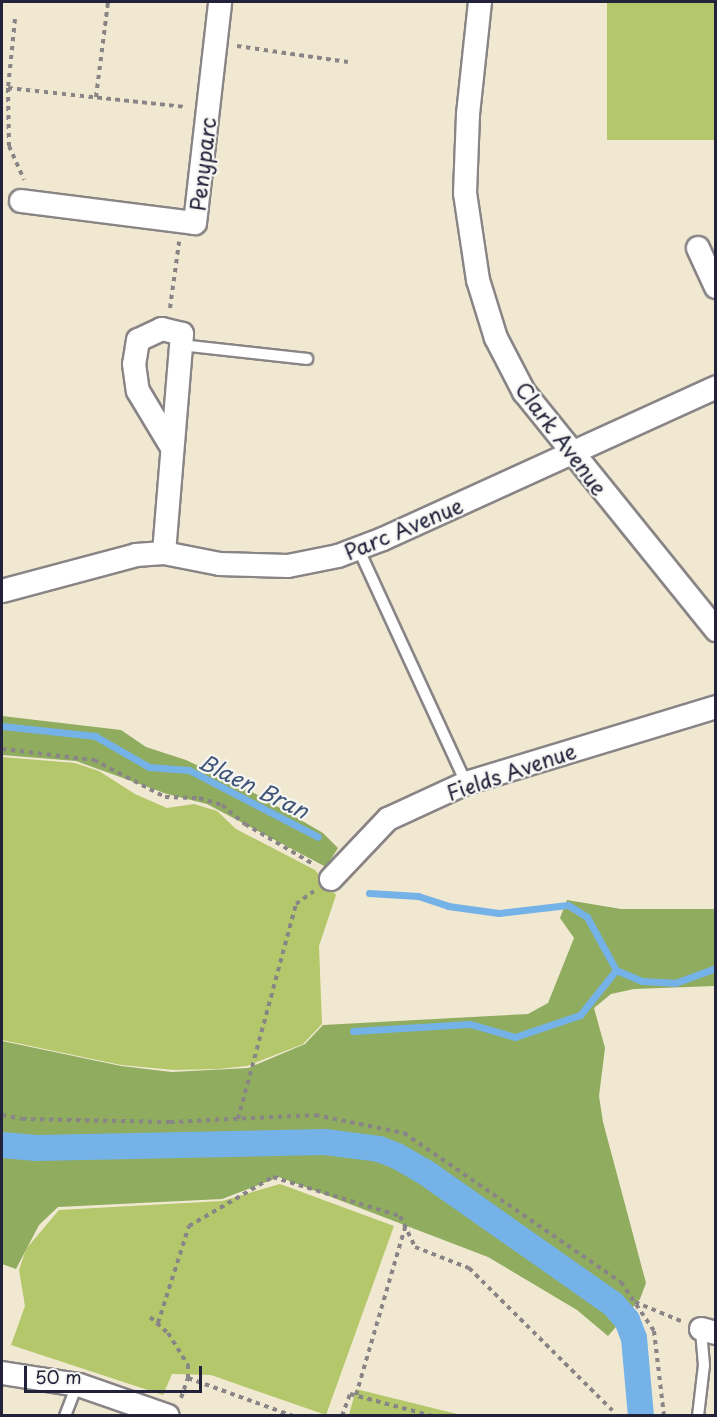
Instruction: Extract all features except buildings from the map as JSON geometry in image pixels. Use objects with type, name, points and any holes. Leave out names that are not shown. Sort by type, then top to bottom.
[{"type":"street","name":"Penyparc","points":[[26,201],[195,224],[220,2]]},
{"type":"street","name":"Clark Avenue","points":[[480,2],[468,115],[465,193],[478,280],[496,338],[524,392],[570,453],[716,630]]},
{"type":"street","points":[[698,248],[716,287]]},
{"type":"street","points":[[164,553],[171,446],[174,337],[138,340],[134,364],[138,391],[171,446]]},
{"type":"street","name":"Parc Avenue","points":[[2,591],[136,555],[164,553],[220,564],[288,566],[358,548],[716,387]]},
{"type":"street","name":"Fields Avenue","points":[[331,879],[388,819],[466,783],[716,707]]},
{"type":"street","points":[[2,1372],[77,1385],[168,1416]]},
{"type":"lane","points":[[174,337],[307,359]]},
{"type":"lane","points":[[358,548],[466,783]]},
{"type":"lane","points":[[698,1416],[708,1331]]},
{"type":"lane","points":[[65,1416],[77,1385]]},
{"type":"path","points":[[96,97],[108,2]]},
{"type":"path","points":[[15,19],[8,88],[9,146],[26,201]]},
{"type":"path","points":[[216,42],[348,62]]},
{"type":"path","points":[[8,88],[209,109]]},
{"type":"path","points":[[174,337],[182,222]]},
{"type":"path","points":[[2,749],[94,760],[165,797],[199,798],[222,805],[331,879],[296,904],[238,1119]]},
{"type":"path","points":[[2,1115],[170,1122],[315,1116],[404,1133],[621,1282],[654,1331],[664,1416]]},
{"type":"path","points":[[158,1323],[189,1226],[273,1177],[400,1216],[415,1247],[469,1268],[612,1410]]},
{"type":"path","points":[[356,1395],[405,1227]]},
{"type":"path","points":[[635,1302],[708,1331]]},
{"type":"path","points":[[150,1317],[158,1323],[188,1365],[188,1378],[293,1416]]},
{"type":"path","points":[[342,1416],[350,1394],[432,1416]]},
{"type":"green space","points":[[607,2],[715,2],[715,140],[607,140]]},
{"type":"green space","points":[[2,716],[121,730],[146,747],[186,760],[247,789],[323,833],[338,848],[326,867],[207,804],[167,794],[76,761],[2,755]]},
{"type":"green space","points":[[2,757],[75,763],[99,771],[135,794],[167,808],[194,804],[217,811],[236,829],[315,870],[336,895],[319,946],[322,1024],[303,1044],[247,1066],[218,1069],[174,1070],[121,1065],[2,1040]]},
{"type":"green space","points":[[567,900],[621,909],[715,909],[715,986],[634,989],[611,994],[594,1008],[605,1048],[599,1096],[603,1122],[646,1283],[640,1299],[608,1336],[577,1310],[488,1257],[279,1177],[222,1199],[58,1207],[39,1225],[16,1269],[2,1264],[2,1041],[121,1066],[172,1072],[248,1068],[305,1044],[323,1025],[528,1014],[548,1003],[574,938],[560,918]]},
{"type":"green space","points":[[280,1184],[394,1226],[326,1415],[211,1375],[172,1374],[163,1395],[11,1345],[25,1306],[19,1270],[26,1249],[59,1210],[222,1201]]},
{"type":"green space","points":[[356,1389],[461,1415],[349,1415]]},
{"type":"waterway","name":"Blaen Bran","points":[[2,726],[95,736],[149,767],[189,770],[318,837]]},
{"type":"waterway","name":"Blaen Bran","points":[[369,893],[418,896],[448,906],[499,913],[568,905],[587,917],[616,970],[642,981],[675,983],[716,968]]},
{"type":"waterway","points":[[353,1031],[470,1024],[515,1037],[580,1015],[616,970]]},
{"type":"waterway","points":[[2,1145],[36,1148],[325,1142],[379,1149],[397,1156],[425,1172],[613,1304],[627,1320],[634,1338],[641,1416]]}]
